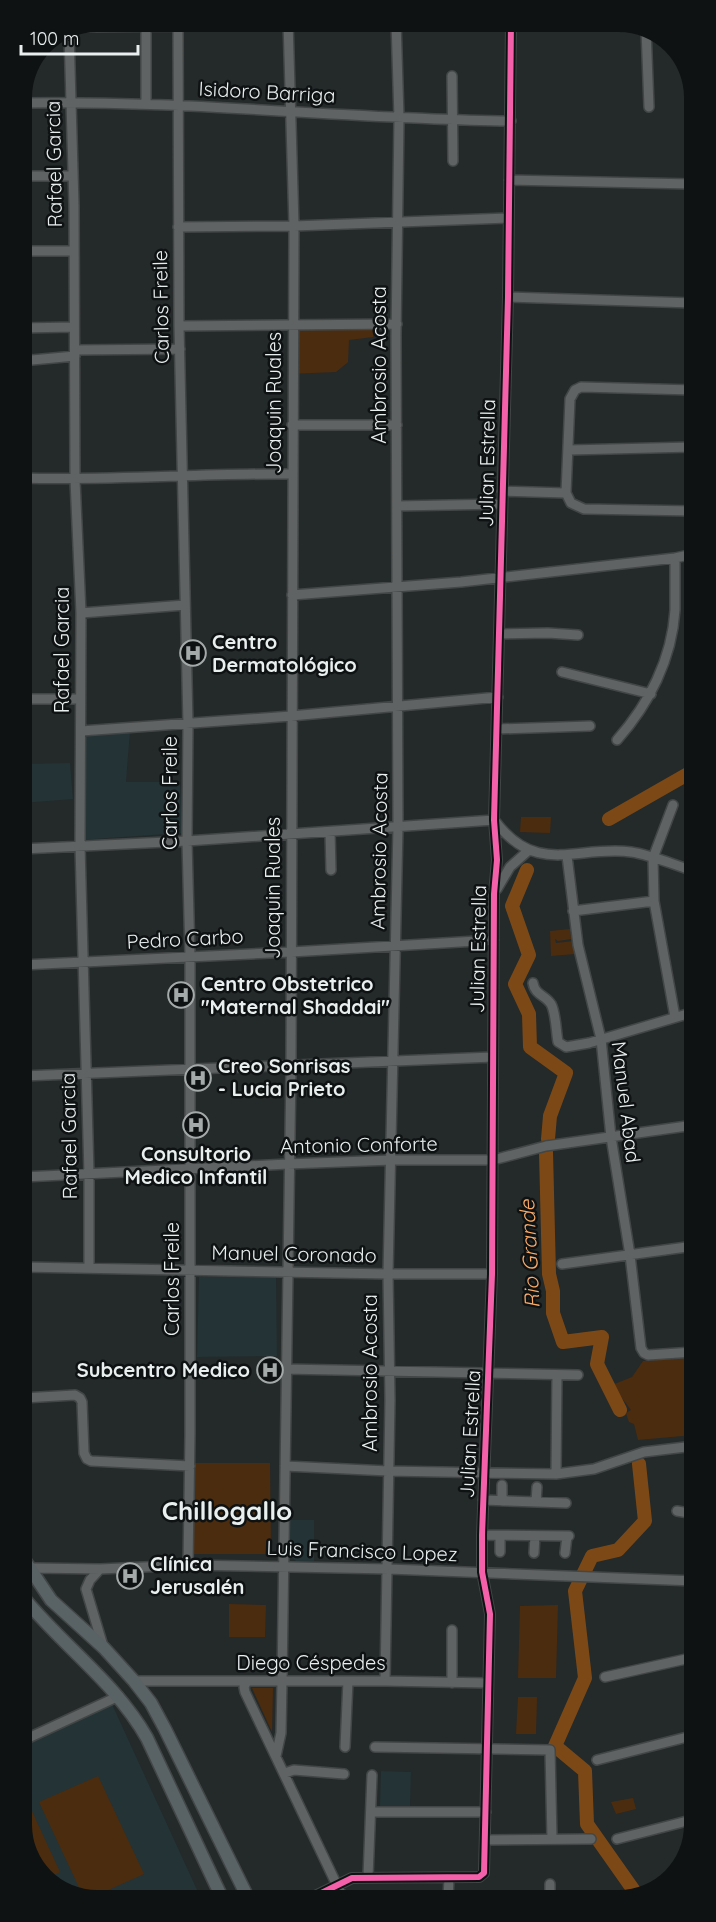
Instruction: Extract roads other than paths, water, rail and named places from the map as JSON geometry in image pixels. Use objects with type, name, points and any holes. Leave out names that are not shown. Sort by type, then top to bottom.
[{"type":"main road","points":[[32,1573],[51,1600],[104,1648],[151,1703],[244,1890]]},
{"type":"main road","points":[[32,1607],[135,1715],[218,1890]]},
{"type":"street","points":[[146,32],[146,103]]},
{"type":"street","name":"Carlos Freile","points":[[178,32],[179,326],[188,724],[187,841],[190,956],[188,1565]]},
{"type":"street","name":"Joaquin Ruales","points":[[276,1756],[281,1733],[291,1067],[294,226],[288,32]]},
{"type":"street","name":"Ambrosio Acosta","points":[[385,1681],[388,1569],[388,1274],[398,827],[399,118],[396,32]]},
{"type":"street","name":"Julian Estrella","points":[[449,1878],[482,1876],[486,1840],[490,1614],[482,1572],[482,1535],[492,1274],[494,894],[497,860],[494,820],[508,297],[511,32]]},
{"type":"street","points":[[646,37],[649,107]]},
{"type":"street","name":"Rafael Garcia","points":[[69,38],[74,176],[75,480],[81,613],[80,846],[89,1174],[88,1267]]},
{"type":"street","points":[[453,76],[453,161]]},
{"type":"street","name":"Isidoro Barriga","points":[[32,102],[146,103],[399,118],[511,120]]},
{"type":"street","points":[[32,176],[74,176]]},
{"type":"street","points":[[509,180],[684,184]]},
{"type":"street","points":[[178,227],[294,226],[508,218]]},
{"type":"street","points":[[32,251],[74,251]]},
{"type":"street","points":[[508,297],[684,303]]},
{"type":"street","points":[[179,326],[397,324]]},
{"type":"street","points":[[32,328],[74,327]]},
{"type":"street","points":[[32,360],[75,353],[180,349]]},
{"type":"street","points":[[684,390],[578,388],[572,393],[566,493],[571,503],[584,509],[684,511]]},
{"type":"street","points":[[292,426],[397,425]]},
{"type":"street","points":[[569,450],[684,447]]},
{"type":"street","points":[[32,478],[75,480],[182,475],[292,474]]},
{"type":"street","points":[[502,491],[566,493]]},
{"type":"street","points":[[397,506],[502,504]]},
{"type":"street","points":[[292,595],[397,588],[684,556]]},
{"type":"street","points":[[617,740],[634,721],[651,694],[665,660],[675,612],[675,558]]},
{"type":"street","points":[[81,613],[185,605]]},
{"type":"street","points":[[499,634],[578,635]]},
{"type":"street","points":[[562,672],[651,694]]},
{"type":"street","points":[[81,731],[291,716],[498,697]]},
{"type":"street","points":[[32,699],[79,699]]},
{"type":"street","points":[[497,729],[590,726]]},
{"type":"street","points":[[673,805],[653,858],[654,901],[675,1017]]},
{"type":"street","points":[[32,848],[292,835],[494,820],[513,841],[529,850],[567,856],[610,851],[632,852],[684,868]]},
{"type":"street","points":[[330,832],[331,870]]},
{"type":"street","points":[[494,894],[510,867],[529,850]]},
{"type":"street","name":"Manuel Abad","points":[[567,856],[578,945],[601,1039],[611,1137],[630,1255],[641,1348],[648,1355],[684,1353]]},
{"type":"street","points":[[573,911],[654,901]]},
{"type":"street","name":"Pedro Carbo","points":[[32,965],[494,940]]},
{"type":"street","points":[[533,982],[538,993],[550,1002],[558,1042],[566,1047],[684,1015]]},
{"type":"street","points":[[32,1076],[291,1067],[493,1057]]},
{"type":"street","name":"Antonio Conforte","points":[[32,1177],[288,1164],[494,1160],[546,1146],[684,1126]]},
{"type":"street","points":[[562,1264],[684,1247]]},
{"type":"street","name":"Manuel Coronado","points":[[32,1267],[492,1274]]},
{"type":"street","points":[[285,1369],[578,1375]]},
{"type":"street","points":[[556,1474],[557,1376]]},
{"type":"street","points":[[32,1397],[75,1395],[80,1398],[84,1453],[91,1461],[190,1466]]},
{"type":"street","points":[[285,1466],[388,1471],[556,1474],[594,1469],[644,1452],[684,1447]]},
{"type":"street","points":[[502,1485],[502,1501]]},
{"type":"street","points":[[536,1502],[537,1487]]},
{"type":"street","points":[[483,1500],[566,1503]]},
{"type":"street","points":[[677,1511],[684,1512]]},
{"type":"street","points":[[482,1535],[568,1536],[565,1553]]},
{"type":"street","points":[[500,1536],[500,1552]]},
{"type":"street","points":[[534,1552],[535,1536]]},
{"type":"street","name":"Luis Francisco Lopez","points":[[32,1564],[100,1569],[188,1565],[388,1569],[684,1580]]},
{"type":"street","points":[[100,1569],[90,1580],[86,1589],[104,1648]]},
{"type":"street","points":[[452,1630],[452,1683]]},
{"type":"street","points":[[606,1677],[684,1659]]},
{"type":"street","name":"Diego Céspedes","points":[[134,1681],[488,1683]]},
{"type":"street","points":[[247,1681],[244,1687],[245,1692],[339,1890]]},
{"type":"street","points":[[345,1747],[348,1682]]},
{"type":"street","points":[[32,1736],[119,1696]]},
{"type":"street","points":[[597,1760],[684,1738]]},
{"type":"street","points":[[375,1747],[550,1750],[552,1839]]},
{"type":"street","points":[[285,1773],[294,1770],[344,1774]]},
{"type":"street","points":[[368,1877],[372,1775]]},
{"type":"street","points":[[372,1812],[486,1812]]},
{"type":"street","points":[[617,1839],[684,1822]]},
{"type":"street","points":[[486,1840],[591,1839]]},
{"type":"street","points":[[327,1890],[352,1878],[368,1877],[449,1878],[448,1890]]},
{"type":"street","points":[[550,1884],[550,1890]]},
{"type":"waterway","name":"Rio Grande","points":[[609,819],[684,776]]},
{"type":"waterway","name":"Rio Grande","points":[[527,870],[512,906],[529,955],[515,984],[529,1014],[530,1047],[566,1073],[550,1116],[548,1139]]},
{"type":"waterway","name":"Rio Grande","points":[[546,1152],[549,1274],[553,1291],[553,1313],[563,1342],[602,1337],[597,1364],[620,1410]]},
{"type":"waterway","name":"Rio Grande","points":[[633,1889],[587,1824],[585,1771],[555,1746],[585,1678],[575,1591],[592,1556],[618,1550],[645,1521],[639,1464]]},
{"type":"place","name":"Centro Dermatológico","points":[[193,653]]},
{"type":"place","name":"Centro Obstetrico \"Maternal Shaddai\"","points":[[181,995]]},
{"type":"place","name":"Creo Sonrisas - Lucia Prieto","points":[[198,1078]]},
{"type":"place","name":"Consultorio Medico Infantil","points":[[196,1125]]},
{"type":"place","name":"Subcentro Medico","points":[[270,1370]]},
{"type":"place","name":"Clínica Jerusalén","points":[[130,1576]]},
{"type":"district","name":"Chillogallo","points":[[227,1511]]}]
